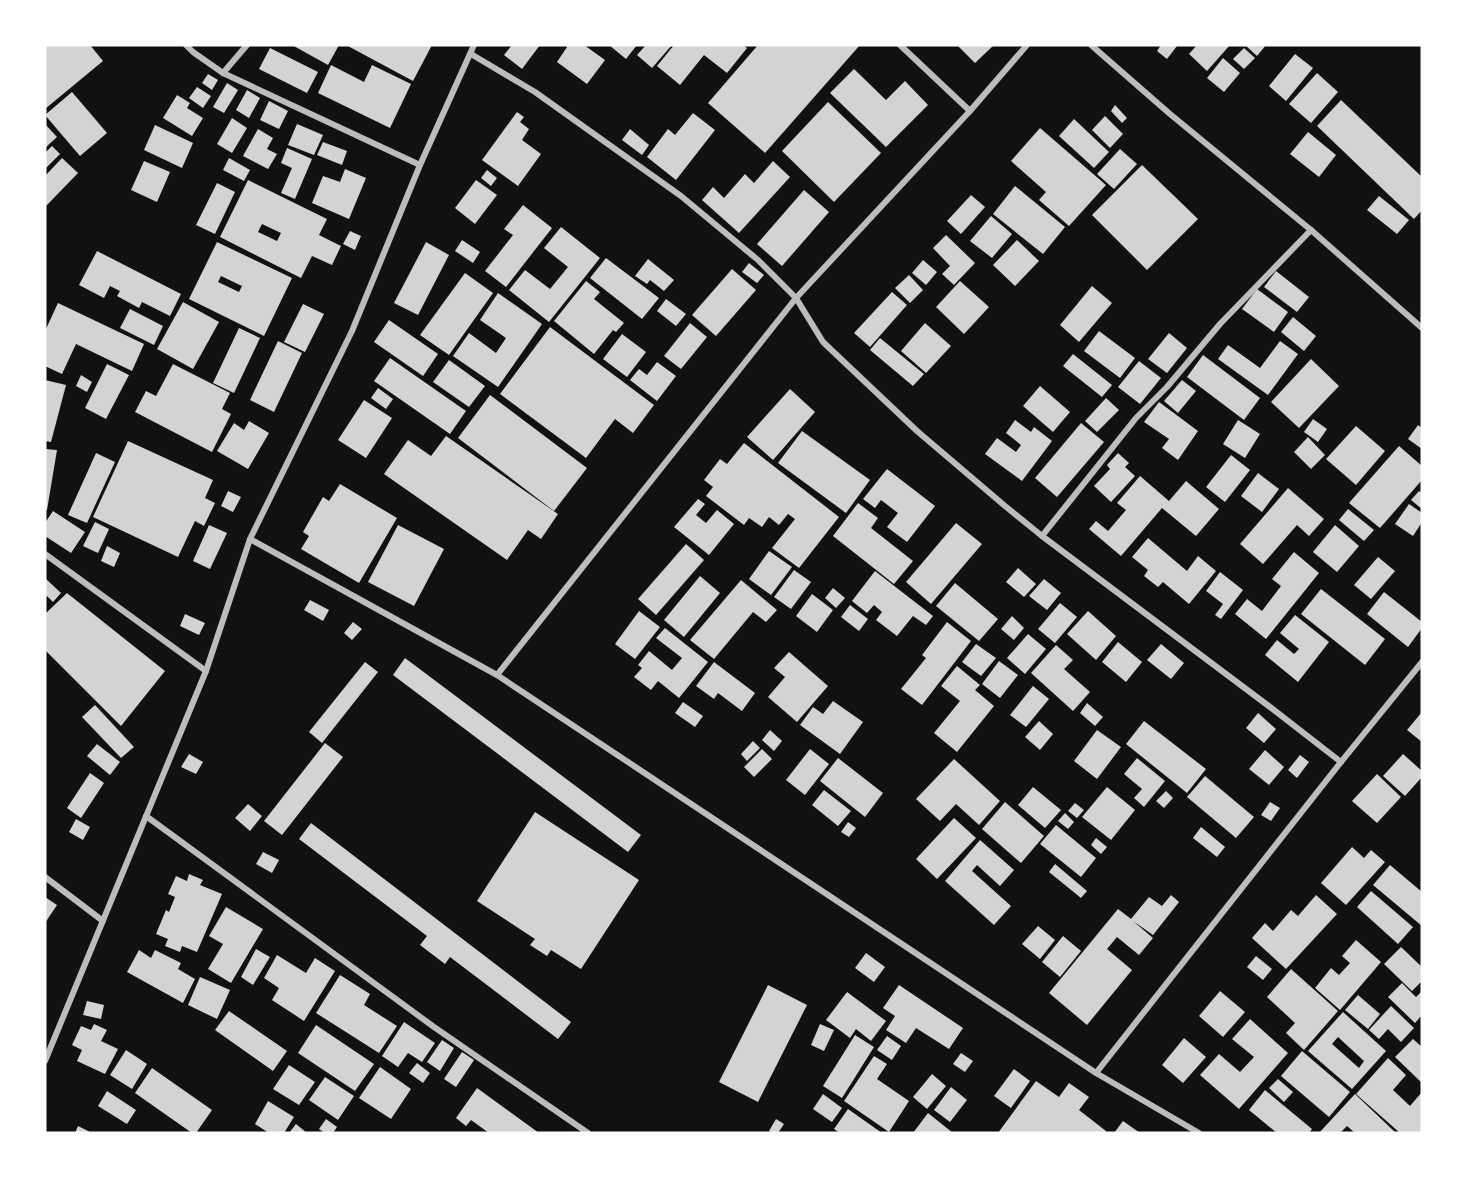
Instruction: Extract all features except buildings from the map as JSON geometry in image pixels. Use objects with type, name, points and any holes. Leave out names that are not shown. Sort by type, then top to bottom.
[{"type":"street","points":[[186,45],[223,73],[420,165]]},
{"type":"street","points":[[223,73],[247,45]]},
{"type":"street","points":[[45,1061],[206,671],[250,539],[352,331],[420,165],[474,45]]},
{"type":"street","points":[[900,45],[970,111]]},
{"type":"street","points":[[497,675],[796,298],[970,111],[1027,45]]},
{"type":"street","points":[[1091,45],[1170,114],[1311,230],[1422,328]]},
{"type":"street","points":[[471,54],[535,92],[681,196],[758,260],[796,298],[823,342],[917,431],[1005,507],[1341,762]]},
{"type":"street","points":[[1042,536],[1136,418],[1167,387],[1220,324],[1311,230]]},
{"type":"street","points":[[250,539],[497,675],[1096,1072],[1199,1133]]},
{"type":"street","points":[[45,554],[206,671]]},
{"type":"street","points":[[1096,1072],[1422,662]]},
{"type":"street","points":[[146,816],[434,1027],[588,1133]]},
{"type":"street","points":[[45,877],[103,921]]}]
